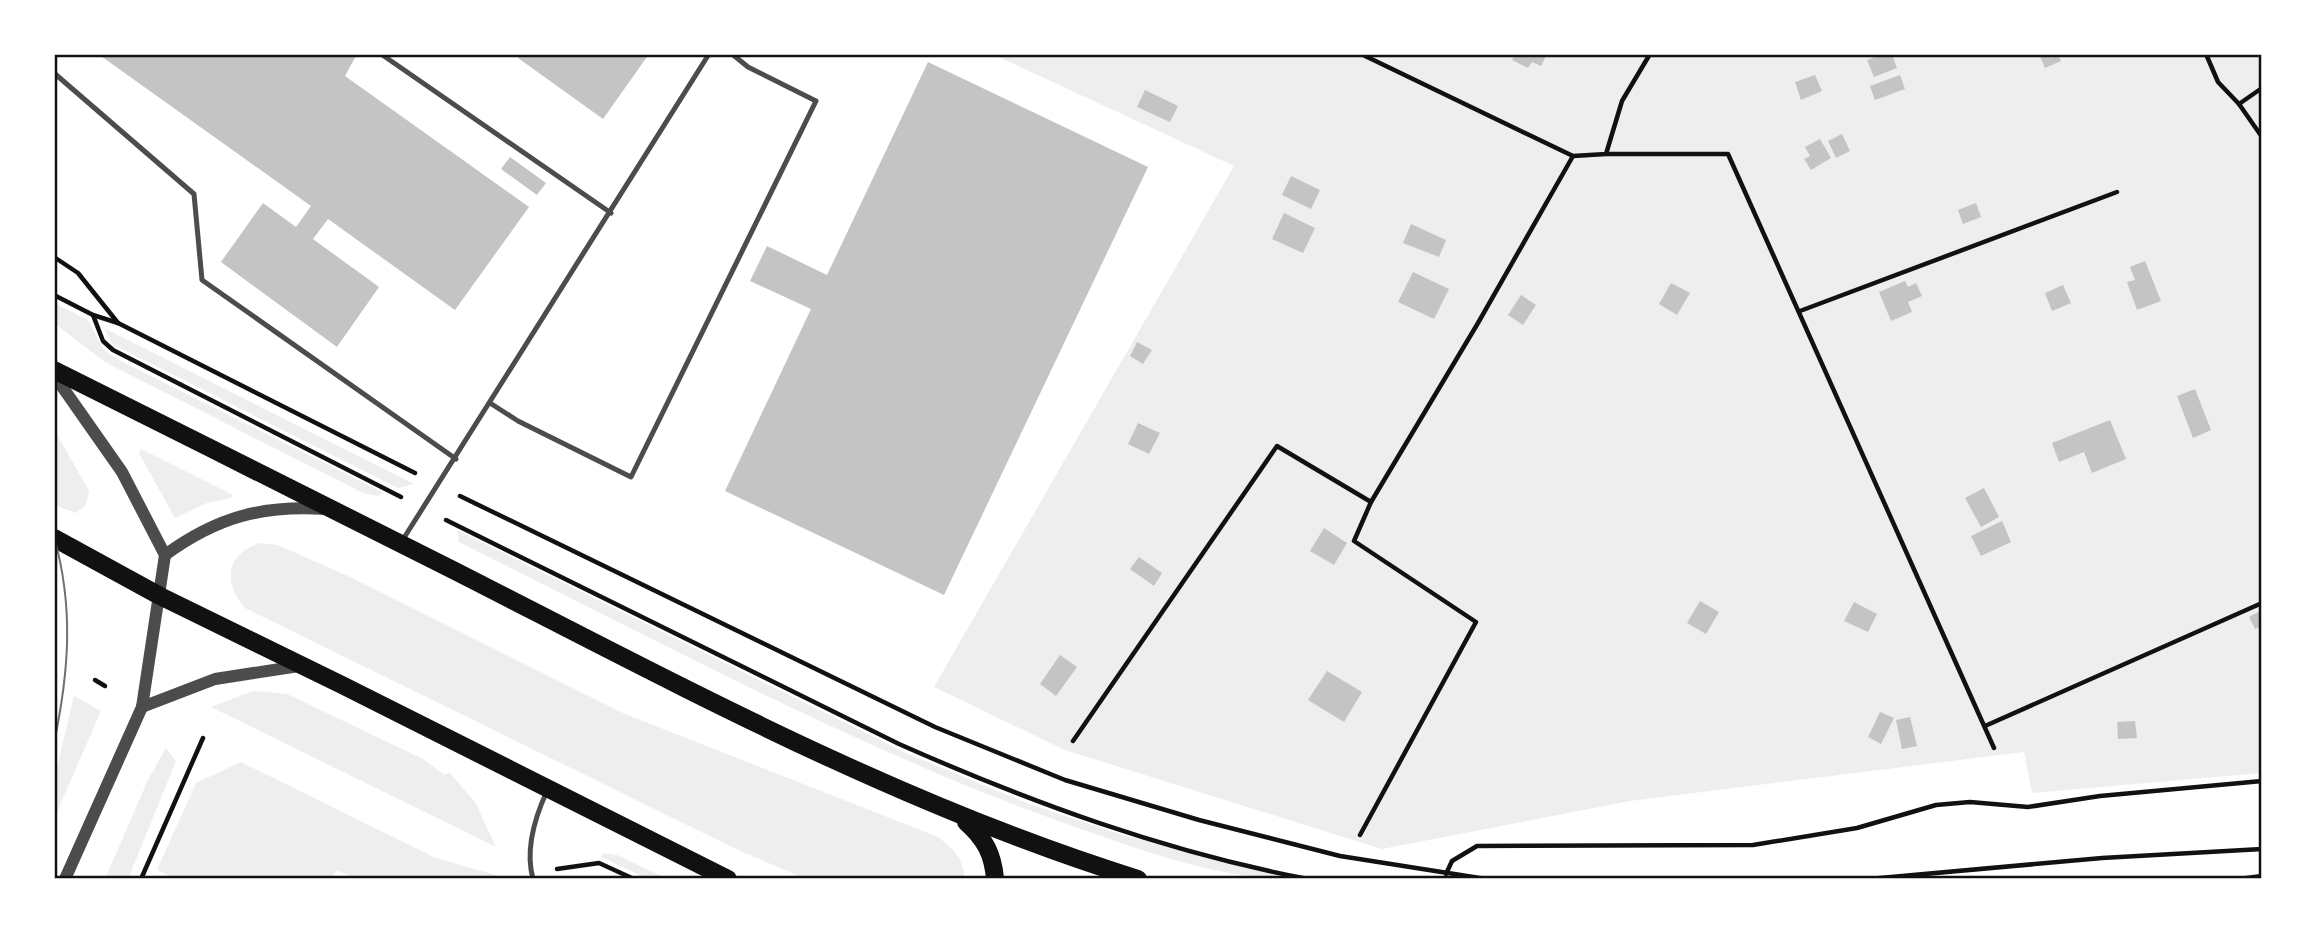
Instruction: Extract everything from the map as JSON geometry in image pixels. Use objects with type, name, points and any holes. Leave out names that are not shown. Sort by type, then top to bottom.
[{"type":"main road","points":[[54,373],[760,725],[960,816],[1138,879]]},
{"type":"main road","points":[[54,538],[160,596],[728,879]]},
{"type":"main road","points":[[960,816],[979,834],[993,857],[995,879]]},
{"type":"street","points":[[54,373],[122,472],[165,555],[142,707],[65,879]]},
{"type":"street","points":[[165,555],[191,536],[259,510],[329,509]]},
{"type":"street","points":[[142,707],[215,679],[299,666]]},
{"type":"lane","points":[[380,54],[611,213]]},
{"type":"lane","points":[[400,544],[709,54]]},
{"type":"lane","points":[[490,403],[518,421],[631,477],[816,101],[748,67],[732,54]]},
{"type":"lane","points":[[54,73],[194,194],[202,279],[456,459]]},
{"type":"lane","points":[[533,879],[530,866],[531,847],[538,811],[548,788]]},
{"type":"path","points":[[1361,54],[1573,156],[1728,154],[1994,748]]},
{"type":"path","points":[[1606,154],[1622,101],[1650,54]]},
{"type":"path","points":[[2206,54],[2218,82],[2239,104],[2262,137]]},
{"type":"path","points":[[2239,104],[2262,88]]},
{"type":"path","points":[[1360,835],[1476,622],[1354,541],[1371,502],[1478,323],[1573,156]]},
{"type":"path","points":[[1800,311],[2116,192]]},
{"type":"path","points":[[54,257],[78,273],[118,323]]},
{"type":"path","points":[[54,295],[93,315],[118,323],[438,485],[935,727],[1065,780],[1199,820],[1327,853],[1486,879]]},
{"type":"path","points":[[93,315],[103,341],[113,350],[390,491]]},
{"type":"path","points":[[1073,741],[1277,446],[1371,502]]},
{"type":"path","points":[[454,523],[899,744],[972,776],[1124,832],[1308,879]]},
{"type":"path","points":[[1985,726],[2262,603]]},
{"type":"path","points":[[95,681],[105,686]]},
{"type":"path","points":[[141,879],[203,738]]},
{"type":"path","points":[[1446,874],[1452,861],[1477,846],[1753,845],[1857,828],[1936,805],[1969,802],[2028,807],[2100,796],[2262,781]]},
{"type":"path","points":[[1869,879],[2102,858],[2262,849]]},
{"type":"path","points":[[555,869],[599,863],[634,879]]},
{"type":"path","points":[[2239,879],[2262,876]]},
{"type":"shaded area","points":[[992,54],[2262,54],[2262,773],[2032,793],[2024,752],[1630,801],[1382,849],[1065,750],[934,687],[1234,166]]},
{"type":"shaded area","points":[[54,303],[88,320],[103,349],[119,360],[384,493],[377,496],[363,493],[105,362],[54,323]]},
{"type":"shaded area","points":[[104,328],[414,484],[398,488],[112,344]]},
{"type":"shaded area","points":[[54,429],[89,491],[86,505],[76,513],[54,505]]},
{"type":"shaded area","points":[[141,449],[233,495],[231,498],[207,503],[175,518],[139,453]]},
{"type":"shaded area","points":[[457,530],[906,753],[1032,805],[1126,836],[1292,879],[1236,874],[1180,862],[1072,826],[915,764],[686,656],[459,542]]},
{"type":"shaded area","points":[[260,543],[278,545],[350,577],[625,714],[938,837],[957,855],[965,879],[806,879],[738,850],[245,608],[233,589],[231,570],[240,554]]},
{"type":"shaded area","points":[[253,691],[287,694],[423,759],[445,775],[449,772],[475,802],[496,847],[211,707]]},
{"type":"shaded area","points":[[74,696],[101,711],[54,819],[54,780]]},
{"type":"shaded area","points":[[166,748],[176,761],[128,879],[105,879],[148,780]]},
{"type":"shaded area","points":[[241,762],[436,858],[509,879],[357,879],[336,870],[332,879],[176,879],[157,870],[196,783]]},
{"type":"shaded area","points":[[603,853],[617,855],[667,879],[648,879],[601,857]]},
{"type":"building","points":[[98,54],[357,54],[345,76],[529,207],[455,310],[328,219],[313,239],[379,287],[337,347],[221,262],[263,203],[296,227],[311,206]]},
{"type":"building","points":[[521,54],[649,54],[603,119],[518,58]]},
{"type":"building","points":[[1515,54],[1547,54],[1541,66],[1532,62],[1528,68],[1512,60]]},
{"type":"building","points":[[1882,54],[1892,54],[1897,68],[1874,77],[1867,60]]},
{"type":"building","points":[[2039,54],[2058,54],[2061,61],[2045,68]]},
{"type":"building","points":[[928,62],[1148,167],[944,595],[725,491],[811,309],[750,281],[767,246],[827,275]]},
{"type":"building","points":[[1815,75],[1822,91],[1801,100],[1795,82]]},
{"type":"building","points":[[1900,75],[1905,89],[1875,100],[1870,86]]},
{"type":"building","points":[[1145,90],[1178,106],[1170,122],[1137,107]]},
{"type":"building","points":[[1842,134],[1850,151],[1836,158],[1828,141]]},
{"type":"building","points":[[1820,139],[1831,158],[1811,170],[1804,159],[1810,156],[1805,147]]},
{"type":"building","points":[[510,157],[546,183],[537,195],[501,169]]},
{"type":"building","points":[[1291,176],[1320,190],[1311,209],[1282,195]]},
{"type":"building","points":[[1976,203],[1981,217],[1963,224],[1958,210]]},
{"type":"building","points":[[1284,213],[1315,228],[1303,253],[1272,239]]},
{"type":"building","points":[[1411,224],[1446,240],[1439,257],[1403,243]]},
{"type":"building","points":[[2145,261],[2161,301],[2137,310],[2127,282],[2135,280],[2130,267]]},
{"type":"building","points":[[1413,272],[1449,289],[1434,319],[1398,302]]},
{"type":"building","points":[[1905,281],[1908,287],[1916,283],[1922,296],[1908,302],[1912,312],[1891,321],[1879,292]]},
{"type":"building","points":[[1671,283],[1690,293],[1677,315],[1659,304]]},
{"type":"building","points":[[2063,285],[2071,303],[2052,311],[2045,293]]},
{"type":"building","points":[[1521,295],[1536,305],[1523,325],[1508,315]]},
{"type":"building","points":[[1137,342],[1152,350],[1143,364],[1130,356]]},
{"type":"building","points":[[2195,389],[2211,430],[2193,438],[2177,396]]},
{"type":"building","points":[[2110,420],[2126,459],[2092,473],[2084,452],[2059,462],[2052,443]]},
{"type":"building","points":[[1138,423],[1160,433],[1149,454],[1128,444]]},
{"type":"building","points":[[1984,488],[1999,517],[1981,527],[1965,498]]},
{"type":"building","points":[[2002,521],[2011,542],[1981,556],[1971,536]]},
{"type":"building","points":[[1324,528],[1347,543],[1334,565],[1310,551]]},
{"type":"building","points":[[1139,557],[1162,573],[1154,586],[1130,569]]},
{"type":"building","points":[[1700,601],[1719,612],[1706,634],[1687,623]]},
{"type":"building","points":[[1854,602],[1877,614],[1868,632],[1844,621]]},
{"type":"building","points":[[2262,610],[2262,626],[2255,629],[2249,617]]},
{"type":"building","points":[[1060,655],[1077,667],[1056,696],[1040,684]]},
{"type":"building","points":[[1327,671],[1362,692],[1344,722],[1308,700]]},
{"type":"building","points":[[1880,712],[1894,718],[1881,744],[1868,737]]},
{"type":"building","points":[[1910,717],[1917,746],[1902,749],[1896,720]]},
{"type":"building","points":[[2135,721],[2137,738],[2118,739],[2117,722]]},
{"type":"tram line","points":[[54,537],[65,589],[67,614],[66,665],[54,743]]}]
